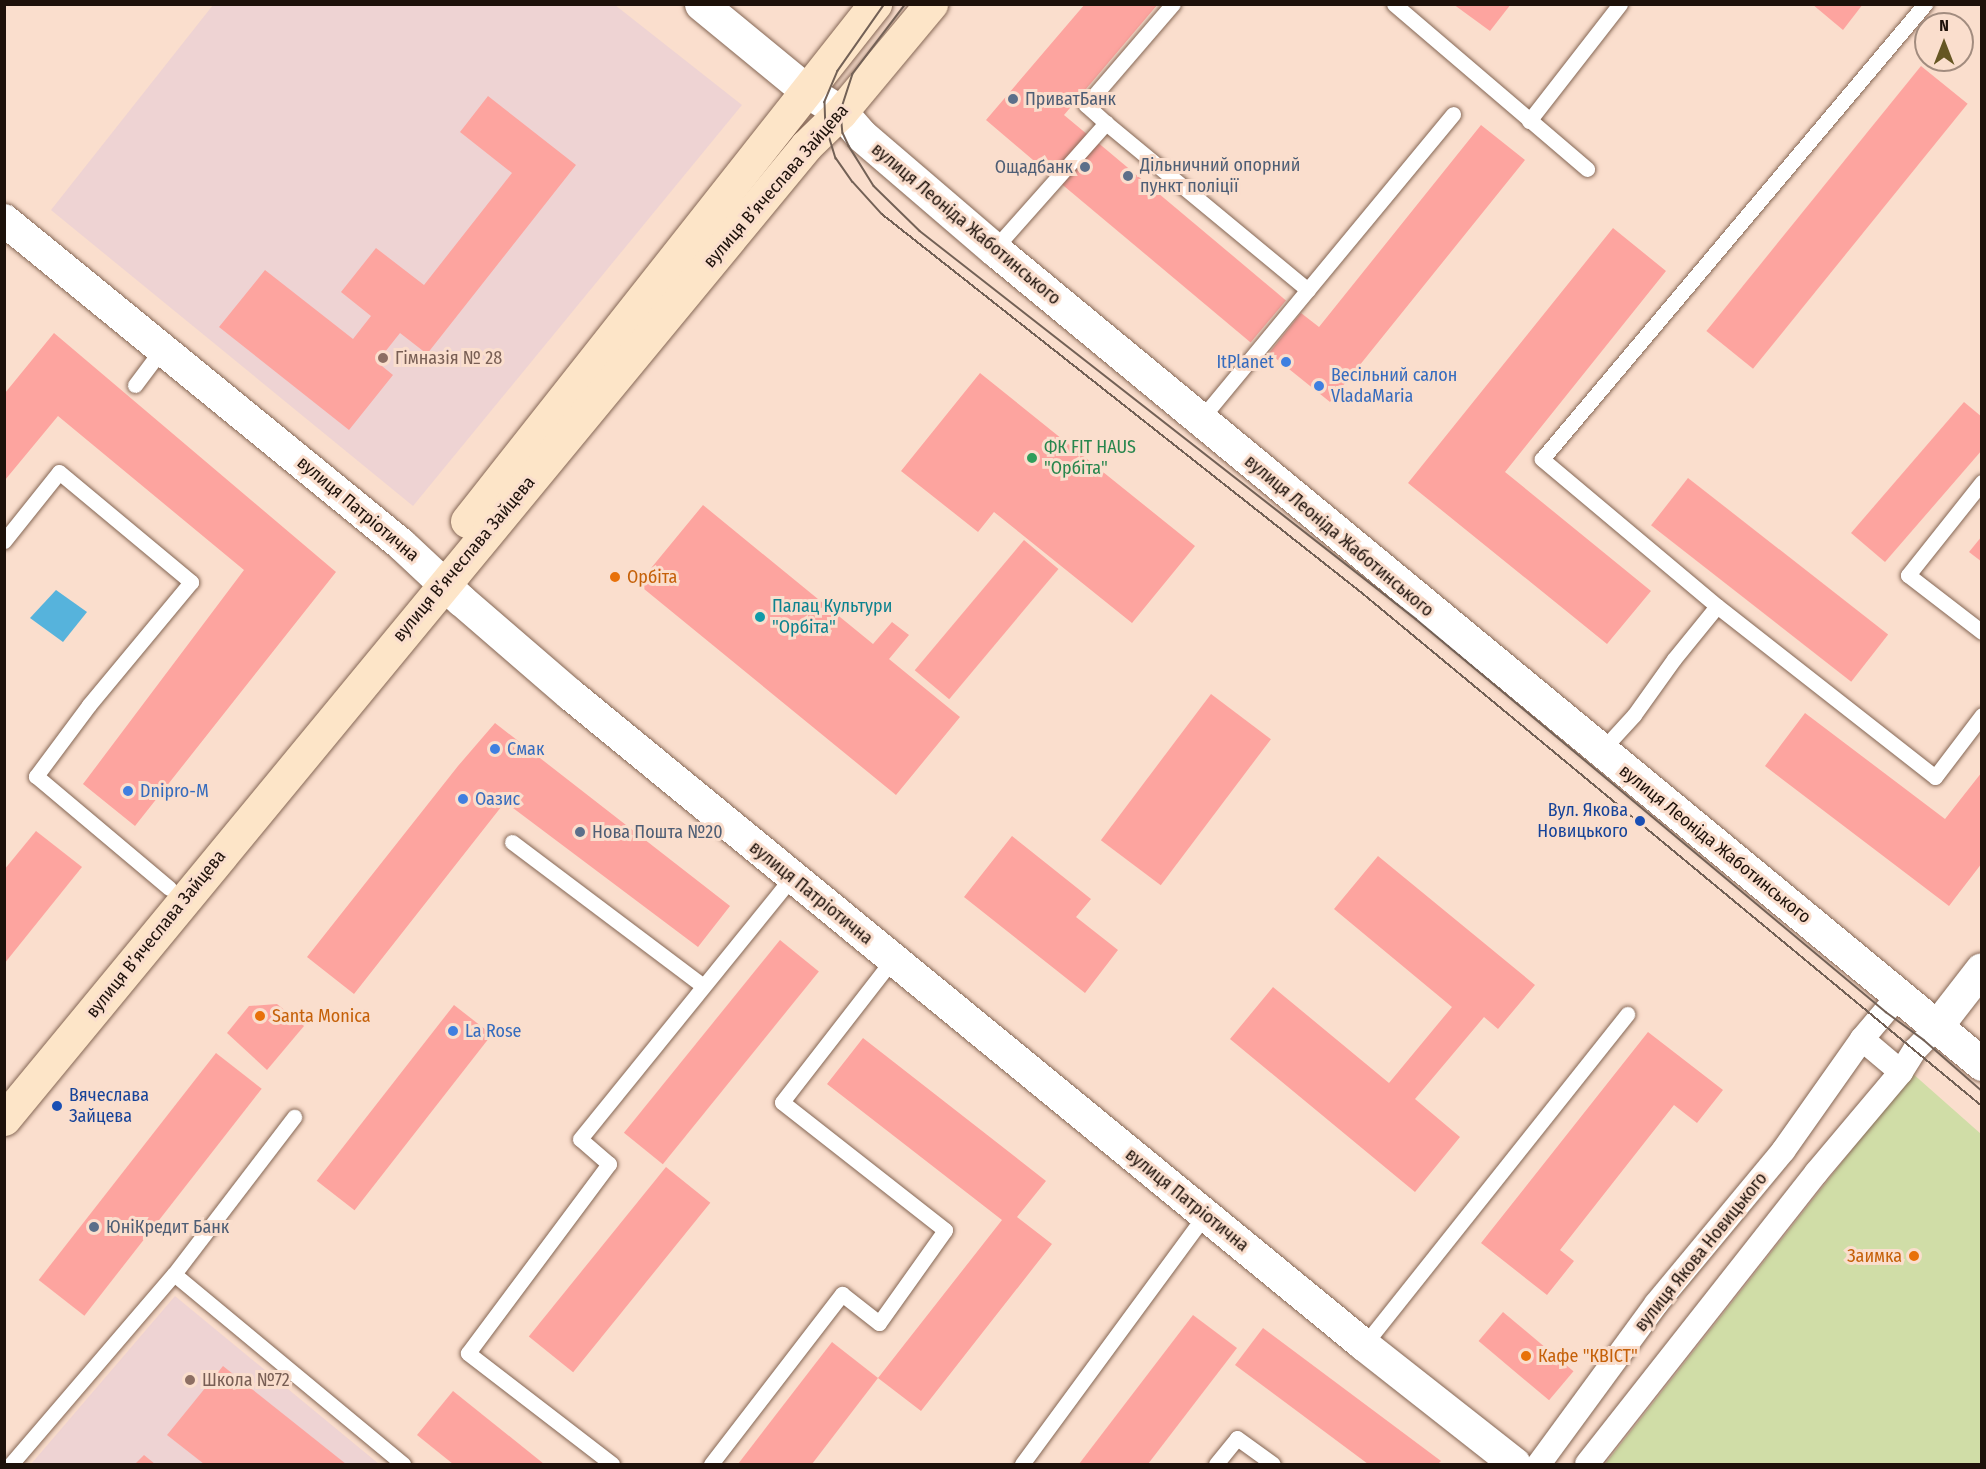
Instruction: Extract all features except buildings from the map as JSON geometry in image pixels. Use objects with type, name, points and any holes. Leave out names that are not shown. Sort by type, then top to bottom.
[{"type":"main road","name":"вулиця Вʼячеслава Зайцева","points":[[4,1119],[437,575],[875,4]]},
{"type":"main road","name":"вулиця Вʼячеслава Зайцева","points":[[4,1091],[169,888],[806,146],[841,112],[931,4]]},
{"type":"street","name":"вулиця Леоніда Жаботинського","points":[[700,4],[807,91],[841,112],[861,135],[994,249],[1982,1064]]},
{"type":"street","name":"вулиця Патріотична","points":[[4,220],[437,575],[462,601],[571,695],[792,877],[1364,1345],[1515,1464]]},
{"type":"street","points":[[1587,1464],[1816,1173],[1901,1072],[1916,1050],[1982,969]]},
{"type":"street","name":"вулиця Якова Новицького","points":[[1539,1464],[1656,1304],[1783,1151],[1862,1038],[1899,994]]},
{"type":"street","points":[[1862,1038],[1901,1072]]},
{"type":"lane","points":[[1173,4],[1086,105],[1308,290]]},
{"type":"lane","points":[[1394,4],[1587,169]]},
{"type":"lane","points":[[1529,121],[1620,4]]},
{"type":"lane","points":[[1925,4],[1542,459],[1717,606],[1935,777],[1982,715]]},
{"type":"lane","points":[[1200,420],[1453,114]]},
{"type":"lane","points":[[994,249],[1106,123]]},
{"type":"lane","points":[[135,385],[162,348]]},
{"type":"lane","points":[[4,542],[58,472],[191,582],[89,705],[36,776],[169,888]]},
{"type":"lane","points":[[1982,482],[1908,575],[1982,632]]},
{"type":"lane","points":[[1601,751],[1634,715],[1674,659],[1717,606]]},
{"type":"lane","points":[[512,842],[703,986]]},
{"type":"lane","points":[[612,1464],[468,1353],[609,1164],[579,1139],[792,877]]},
{"type":"lane","points":[[711,1464],[842,1294],[879,1323],[945,1230],[782,1102],[893,959]]},
{"type":"lane","points":[[1364,1345],[1627,1014]]},
{"type":"lane","points":[[4,1460],[10,1464],[174,1274],[294,1117]]},
{"type":"lane","points":[[1022,1464],[1205,1215]]},
{"type":"lane","points":[[174,1274],[403,1464]]},
{"type":"lane","points":[[1216,1464],[1237,1438],[1273,1464]]},
{"type":"shaded area","name":"Гімназія № 28","points":[[213,5],[615,5],[742,105],[413,506],[51,210]]},
{"type":"shaded area","name":"Школа №72","points":[[175,1296],[379,1464],[31,1464]]},
{"type":"green space","points":[[1912,1073],[1981,1134],[1981,1464],[1605,1464]]},
{"type":"water","points":[[56,590],[87,612],[63,642],[30,618]]},
{"type":"tram line","points":[[885,4],[838,71],[825,102],[826,126],[836,158],[853,182],[882,214],[1361,592],[1982,1106]]},
{"type":"tram line","points":[[906,4],[853,74],[841,112],[843,133],[874,186],[920,231],[1416,619],[1886,1012],[1924,1040],[1982,1091]]},
{"type":"place","name":"ПриватБанк","points":[[1013,99]]},
{"type":"place","name":"Ощадбанк","points":[[1085,167]]},
{"type":"place","name":"Дільничний опорний пункт поліції","points":[[1128,176]]},
{"type":"place","name":"Гімназія № 28","points":[[383,358]]},
{"type":"place","name":"ItPlanet","points":[[1286,362]]},
{"type":"place","name":"Весільний салон VladaMaria","points":[[1319,386]]},
{"type":"place","name":"ФК FIT HAUS \"Орбіта\"","points":[[1032,458]]},
{"type":"place","name":"Орбіта","points":[[615,577]]},
{"type":"place","name":"Палац Культури \"Орбіта\"","points":[[760,617]]},
{"type":"place","name":"Смак","points":[[495,749]]},
{"type":"place","name":"Dnipro-M","points":[[128,791]]},
{"type":"place","name":"Оазис","points":[[463,799]]},
{"type":"place","name":"Вул. Якова Новицького","points":[[1640,821]]},
{"type":"place","name":"Нова Пошта №20","points":[[580,832]]},
{"type":"place","name":"Santa Monica","points":[[260,1016]]},
{"type":"place","name":"La Rose","points":[[453,1031]]},
{"type":"place","name":"Вячеслава Зайцева","points":[[57,1106]]},
{"type":"place","name":"ЮніКредит Банк","points":[[94,1227]]},
{"type":"place","name":"Заимка","points":[[1914,1256]]},
{"type":"place","name":"Кафе \"КВІСТ\"","points":[[1526,1356]]},
{"type":"place","name":"Школа №72","points":[[190,1380]]}]
